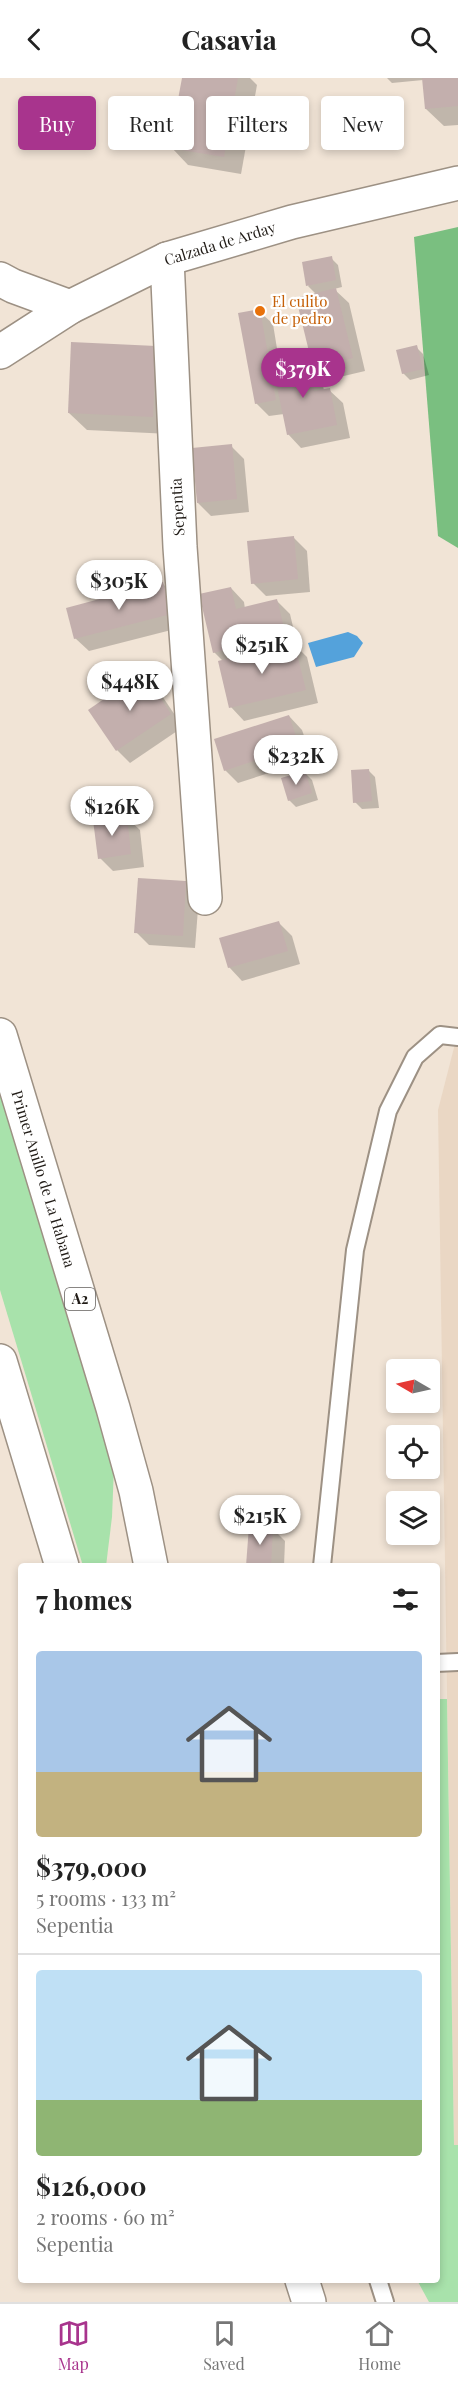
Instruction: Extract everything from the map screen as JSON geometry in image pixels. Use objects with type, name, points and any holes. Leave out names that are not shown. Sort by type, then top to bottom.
[{"type":"main road","name":"Calzada de Arday","points":[[0,352],[70,307],[167,259],[292,222],[458,183]]},
{"type":"main road","name":"Sepentia","points":[[167,259],[180,547],[205,898]]},
{"type":"main road","points":[[0,279],[70,307]]},
{"type":"main road","name":"Primer Anillo de La Habana","points":[[0,1035],[113,1408],[136,1491],[150,1563]]},
{"type":"main road","points":[[0,1361],[61,1563]]},
{"type":"main road","points":[[303,2283],[309,2302]]},
{"type":"lane","points":[[322,1563],[355,1250],[388,1112],[415,1057],[440,1035],[458,1037]]},
{"type":"lane","points":[[440,1662],[458,1662]]},
{"type":"lane","points":[[379,2283],[385,2302]]},
{"type":"shaded area","points":[[458,1032],[458,2145],[454,2145],[438,1110]]},
{"type":"green space","points":[[458,227],[458,548],[438,536],[414,237]]},
{"type":"green space","points":[[0,1078],[114,1467],[112,1517],[106,1563],[82,1563],[0,1290]]},
{"type":"green space","points":[[440,1699],[447,1699],[454,2145],[458,2145],[458,2302],[429,2302],[419,2283],[440,2283]]},
{"type":"water","points":[[348,632],[357,636],[363,643],[354,657],[316,667],[308,643]]},
{"type":"building","points":[[182,78],[238,78],[235,96],[206,96],[206,150],[225,150],[224,157],[181,150],[194,150],[194,96],[179,96]]},
{"type":"building","points":[[422,78],[458,78],[458,106],[425,109]]},
{"type":"building","points":[[332,256],[336,280],[306,286],[302,262]]},
{"type":"building","points":[[336,288],[353,358],[313,368],[296,298]]},
{"type":"building","points":[[260,309],[276,400],[255,404],[238,313]]},
{"type":"building","points":[[71,342],[156,346],[153,417],[68,413]]},
{"type":"building","points":[[417,345],[423,369],[402,374],[396,350]]},
{"type":"building","points":[[308,359],[314,391],[330,388],[337,425],[287,435],[273,367]]},
{"type":"building","points":[[232,444],[237,499],[197,503],[192,448]]},
{"type":"building","points":[[294,536],[298,579],[251,584],[247,541]]},
{"type":"building","points":[[163,582],[171,614],[74,639],[66,608]]},
{"type":"building","points":[[231,587],[236,609],[277,599],[286,636],[213,653],[199,594]]},
{"type":"building","points":[[294,642],[306,690],[229,708],[218,661]]},
{"type":"building","points":[[143,672],[171,714],[116,751],[88,710]]},
{"type":"building","points":[[289,715],[299,746],[224,771],[214,739]]},
{"type":"building","points":[[369,769],[372,801],[353,803],[351,770]]},
{"type":"building","points":[[305,771],[312,793],[288,801],[281,778]]},
{"type":"building","points":[[127,816],[131,854],[98,859],[93,820]]},
{"type":"building","points":[[138,878],[186,881],[183,936],[134,933]]},
{"type":"building","points":[[279,921],[288,951],[228,968],[219,938]]},
{"type":"building","points":[[249,1526],[273,1527],[271,1563],[246,1563]]},
{"type":"place","name":"El culito de pedro","points":[[260,311]]}]
